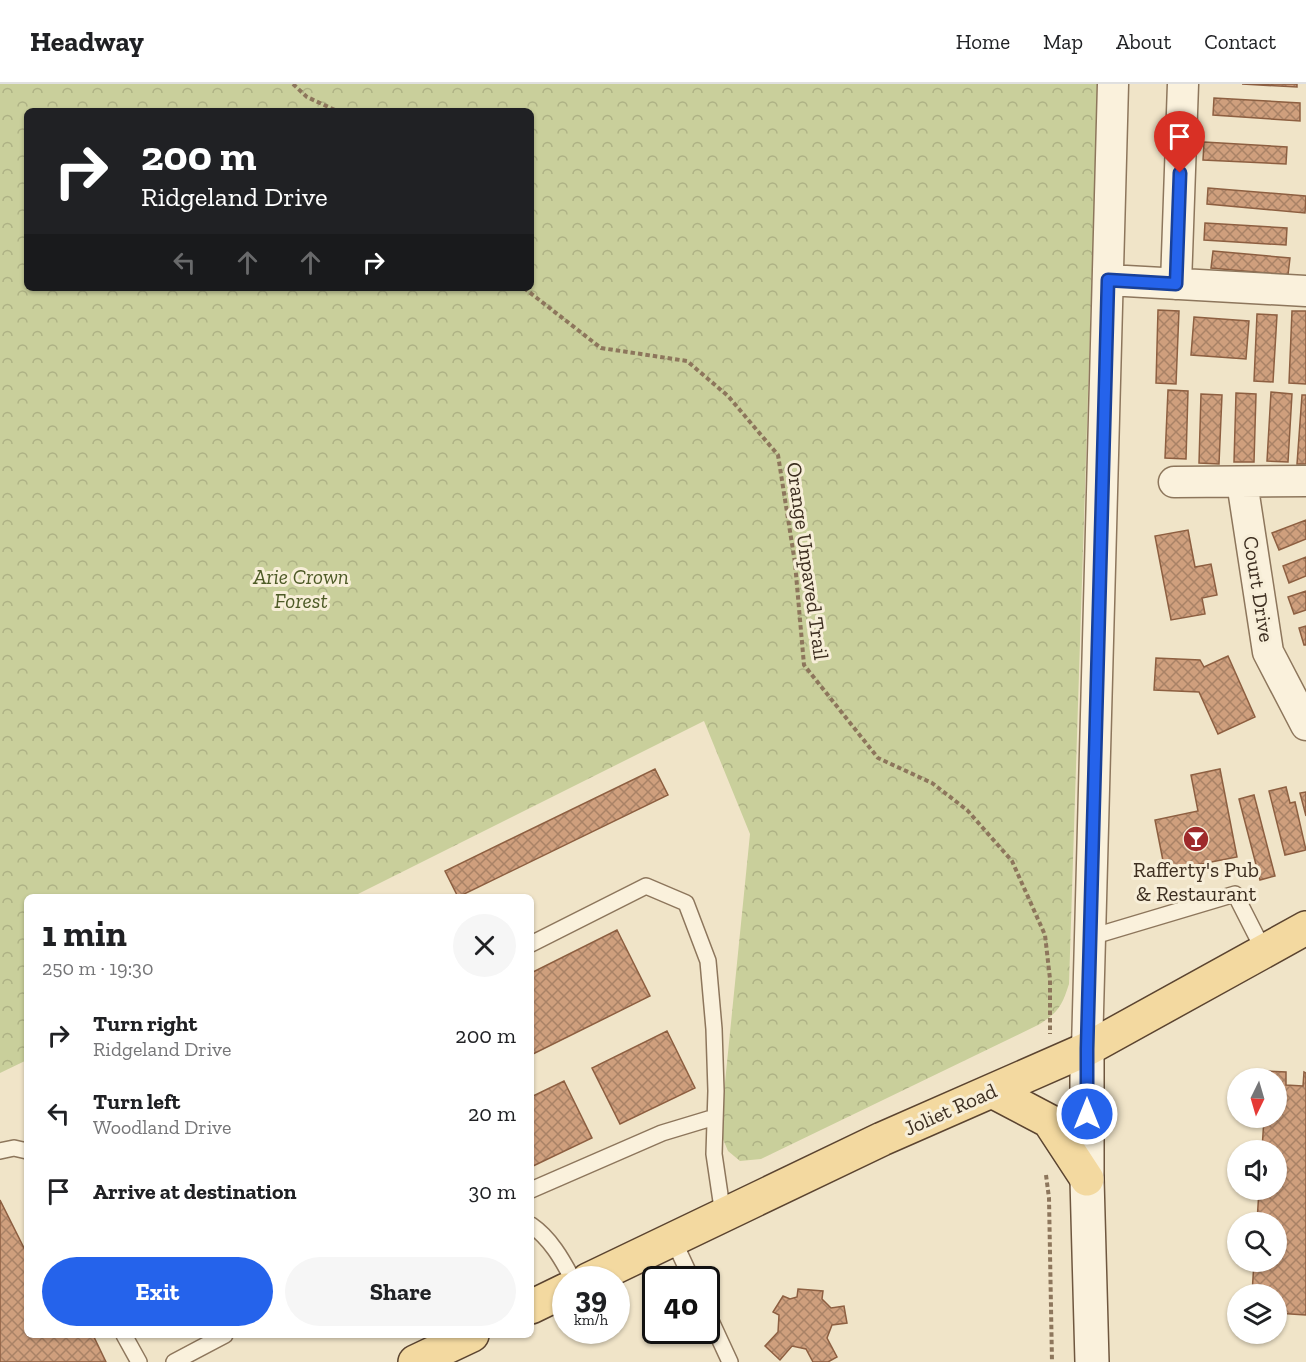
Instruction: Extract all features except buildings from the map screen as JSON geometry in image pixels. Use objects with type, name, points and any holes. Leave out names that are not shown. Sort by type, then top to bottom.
[{"type":"main road","name":"Joliet Road","points":[[617,1266],[882,1139],[1087,1049],[1306,928]]},
{"type":"main road","points":[[992,1091],[1049,1121],[1087,1179]]},
{"type":"main road","points":[[534,1306],[552,1297]]},
{"type":"main road","points":[[415,1362],[466,1338]]},
{"type":"street","points":[[1092,1362],[1087,1179],[1087,1049],[1113,84]]},
{"type":"street","points":[[1176,284],[1183,84]]},
{"type":"street","points":[[1108,280],[1306,291]]},
{"type":"street","points":[[1174,482],[1306,482]]},
{"type":"street","name":"Court Drive","points":[[1242,482],[1269,652],[1306,724]]},
{"type":"lane","points":[[534,942],[646,886],[686,903],[708,961],[714,1029],[714,1154],[723,1215]]},
{"type":"lane","points":[[1091,937],[1235,894],[1264,951]]},
{"type":"lane","points":[[534,1189],[662,1133],[715,1120]]},
{"type":"lane","points":[[0,1151],[14,1148],[24,1150]]},
{"type":"lane","points":[[534,1227],[541,1232],[566,1266]]},
{"type":"lane","points":[[674,1239],[686,1266]]},
{"type":"lane","points":[[126,1338],[139,1362]]},
{"type":"lane","points":[[174,1362],[219,1338]]},
{"type":"lane","points":[[720,1340],[730,1362]]},
{"type":"path","points":[[293,84],[307,97],[331,108]]},
{"type":"path","name":"Orange Unpaved Trail","points":[[529,291],[601,348],[687,361],[728,396],[778,455],[795,563],[804,665],[878,758],[932,783],[967,810],[1012,861],[1045,935],[1050,980],[1050,1065]]},
{"type":"path","points":[[1045,1167],[1050,1198],[1052,1362]]},
{"type":"green space","name":"Arie Crown Forest","points":[[0,84],[1098,84],[1069,984],[1055,1013],[1038,1025],[761,1159],[740,1161],[728,1151],[720,1132],[750,834],[704,721],[358,894],[24,894],[24,1061],[0,1073]]},
{"type":"place","name":"Rafferty's Pub & Restaurant","points":[[1196,839]]},
{"type":"route","points":[[1087,1114],[1108,280],[1176,284],[1180,173]]}]
